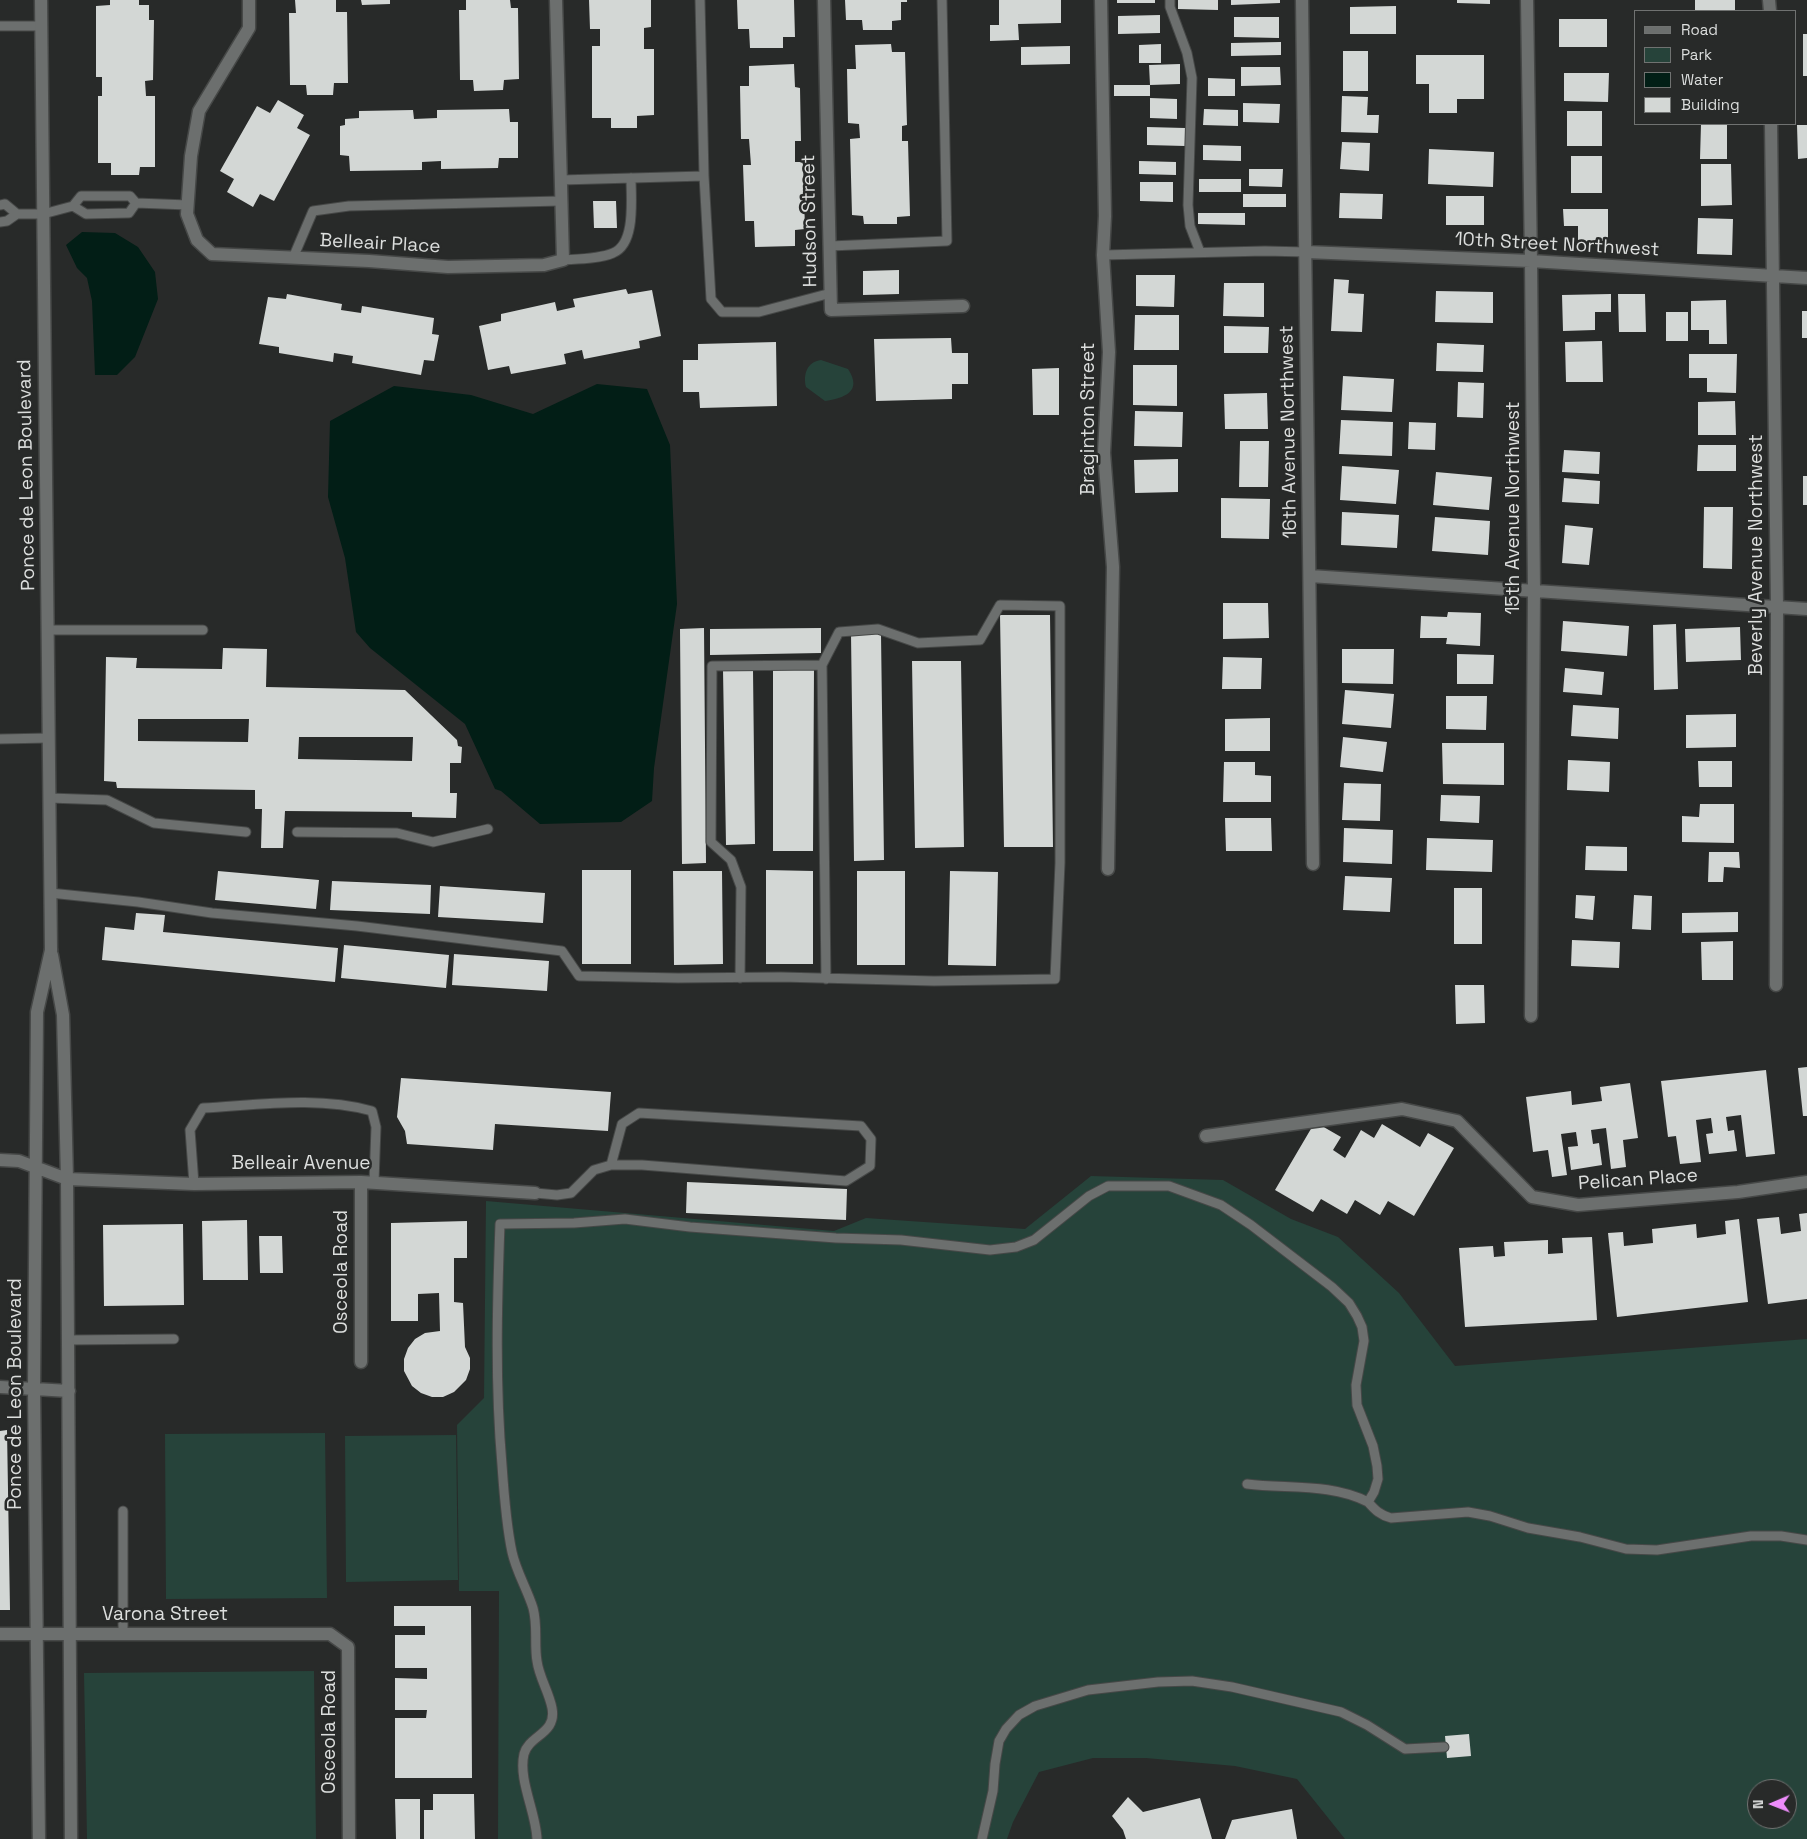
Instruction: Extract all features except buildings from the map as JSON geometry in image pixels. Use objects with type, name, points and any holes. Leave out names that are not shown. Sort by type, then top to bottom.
[{"type":"street","name":"Ponce de Leon Boulevard","points":[[41,0],[51,950],[63,1015],[67,1179],[71,1839]]},
{"type":"street","name":"Belleair Place","points":[[249,0],[249,28],[198,111],[191,156],[187,214],[197,240],[212,254],[448,266],[544,265],[563,260]]},
{"type":"street","points":[[556,0],[563,260]]},
{"type":"street","name":"Hudson Street","points":[[824,0],[831,310],[963,306]]},
{"type":"street","name":"Braginton Street","points":[[1101,0],[1103,255],[1109,352],[1104,453],[1113,567],[1108,869]]},
{"type":"street","name":"16th Avenue Northwest","points":[[1302,0],[1313,864]]},
{"type":"street","name":"15th Avenue Northwest","points":[[1527,0],[1532,261],[1534,590],[1531,1016]]},
{"type":"street","name":"Beverly Avenue Northwest","points":[[1771,125],[1776,607],[1776,985]]},
{"type":"street","name":"10th Street Northwest","points":[[1306,252],[1532,261],[1807,278]]},
{"type":"street","points":[[1310,576],[1807,609]]},
{"type":"street","name":"Ponce de Leon Boulevard","points":[[39,1839],[34,1389],[37,1012],[51,950]]},
{"type":"street","name":"Pelican Place","points":[[1206,1136],[1402,1109],[1457,1121],[1532,1197],[1578,1205],[1738,1192],[1807,1182]]},
{"type":"street","name":"Belleair Avenue","points":[[0,1160],[19,1161],[67,1179],[194,1184],[368,1182],[535,1193]]},
{"type":"street","name":"Osceola Road","points":[[361,1362],[368,1182]]},
{"type":"street","points":[[0,1387],[69,1391]]},
{"type":"street","name":"Varona Street","points":[[0,1634],[330,1634]]},
{"type":"street","name":"Osceola Road","points":[[330,1634],[348,1647],[349,1839]]},
{"type":"lane","points":[[700,0],[704,176],[711,299],[722,312],[759,312],[831,293]]},
{"type":"lane","points":[[830,246],[947,241],[942,0]]},
{"type":"lane","points":[[1170,0],[1170,6],[1188,54],[1192,78],[1188,205],[1190,226],[1200,252]]},
{"type":"lane","points":[[0,26],[40,26]]},
{"type":"lane","points":[[561,180],[704,176]]},
{"type":"lane","points":[[563,260],[613,253],[623,247],[628,237],[631,214],[631,178]]},
{"type":"lane","points":[[0,222],[7,221],[17,214],[43,214],[72,206],[81,196],[130,196],[136,204]]},
{"type":"lane","points":[[293,258],[313,211],[349,206],[561,201]]},
{"type":"lane","points":[[0,205],[5,204],[17,214]]},
{"type":"lane","points":[[136,204],[188,205]]},
{"type":"lane","points":[[72,206],[86,214],[130,213],[136,204]]},
{"type":"lane","points":[[1103,255],[1200,252],[1306,252]]},
{"type":"lane","points":[[50,893],[138,902],[212,913],[357,926],[562,951],[579,976],[934,981],[1055,979],[1060,863],[1060,606],[1000,605],[980,640],[918,643],[878,629],[839,632],[822,665],[826,978]]},
{"type":"lane","points":[[48,630],[203,630]]},
{"type":"lane","points":[[740,978],[741,887],[731,860],[711,842],[712,666],[822,665]]},
{"type":"lane","points":[[0,739],[49,738]]},
{"type":"lane","points":[[49,798],[107,800],[154,823],[246,832]]},
{"type":"lane","points":[[297,832],[397,833],[433,842],[488,829]]},
{"type":"lane","points":[[194,1184],[190,1130],[203,1108],[319,1102],[352,1106],[372,1111],[376,1127],[368,1182]]},
{"type":"lane","points":[[535,1193],[558,1195],[571,1193],[594,1170],[612,1165],[642,1164],[846,1181],[870,1166],[871,1139],[861,1126],[639,1113],[622,1124],[612,1165]]},
{"type":"lane","points":[[537,1839],[537,1829],[526,1788],[524,1756],[526,1748],[549,1726],[552,1718],[552,1709],[537,1662],[536,1625],[533,1609],[512,1553],[504,1490],[497,1380],[500,1224],[574,1223],[625,1219],[690,1227],[836,1238],[901,1240],[990,1250],[1016,1247],[1034,1240],[1089,1196],[1108,1186],[1169,1186],[1221,1205],[1251,1225],[1332,1286],[1357,1316],[1362,1327],[1364,1342],[1356,1385],[1357,1405],[1373,1446],[1378,1479],[1374,1492],[1368,1502]]},
{"type":"lane","points":[[68,1340],[174,1339]]},
{"type":"lane","points":[[1247,1484],[1326,1490],[1358,1497],[1368,1502],[1376,1511],[1390,1518],[1468,1512],[1490,1516],[1528,1528],[1580,1537],[1626,1549],[1657,1550],[1750,1536],[1781,1536],[1807,1540]]},
{"type":"lane","points":[[123,1511],[123,1633]]},
{"type":"lane","points":[[982,1839],[993,1791],[998,1741],[1006,1729],[1019,1715],[1035,1706],[1088,1690],[1158,1682],[1232,1686],[1341,1712],[1367,1725],[1404,1749],[1444,1748]]},
{"type":"green space","points":[[821,360],[848,369],[853,383],[852,388],[845,396],[825,401],[806,387],[807,369],[812,363]]},
{"type":"green space","points":[[1091,1176],[1223,1180],[1291,1219],[1338,1237],[1399,1293],[1455,1366],[1807,1339],[1807,1839],[1345,1839],[1297,1779],[1235,1766],[1146,1758],[1093,1758],[1039,1772],[1013,1822],[1007,1839],[498,1839],[499,1591],[459,1591],[457,1425],[484,1398],[486,1201],[834,1231],[866,1218],[1025,1229]]},
{"type":"green space","points":[[325,1433],[327,1598],[166,1599],[165,1434]]},
{"type":"green space","points":[[456,1435],[458,1580],[346,1582],[345,1436]]},
{"type":"green space","points":[[314,1671],[316,1839],[87,1839],[84,1673]]},
{"type":"water","points":[[82,232],[115,233],[138,247],[155,272],[158,299],[135,357],[117,375],[95,375],[92,301],[87,278],[77,268],[66,245]]},
{"type":"water","points":[[597,384],[647,389],[670,445],[677,604],[654,768],[652,801],[621,822],[540,824],[501,791],[495,789],[465,724],[370,648],[356,632],[345,558],[328,497],[330,421],[394,386],[471,395],[533,414]]}]
